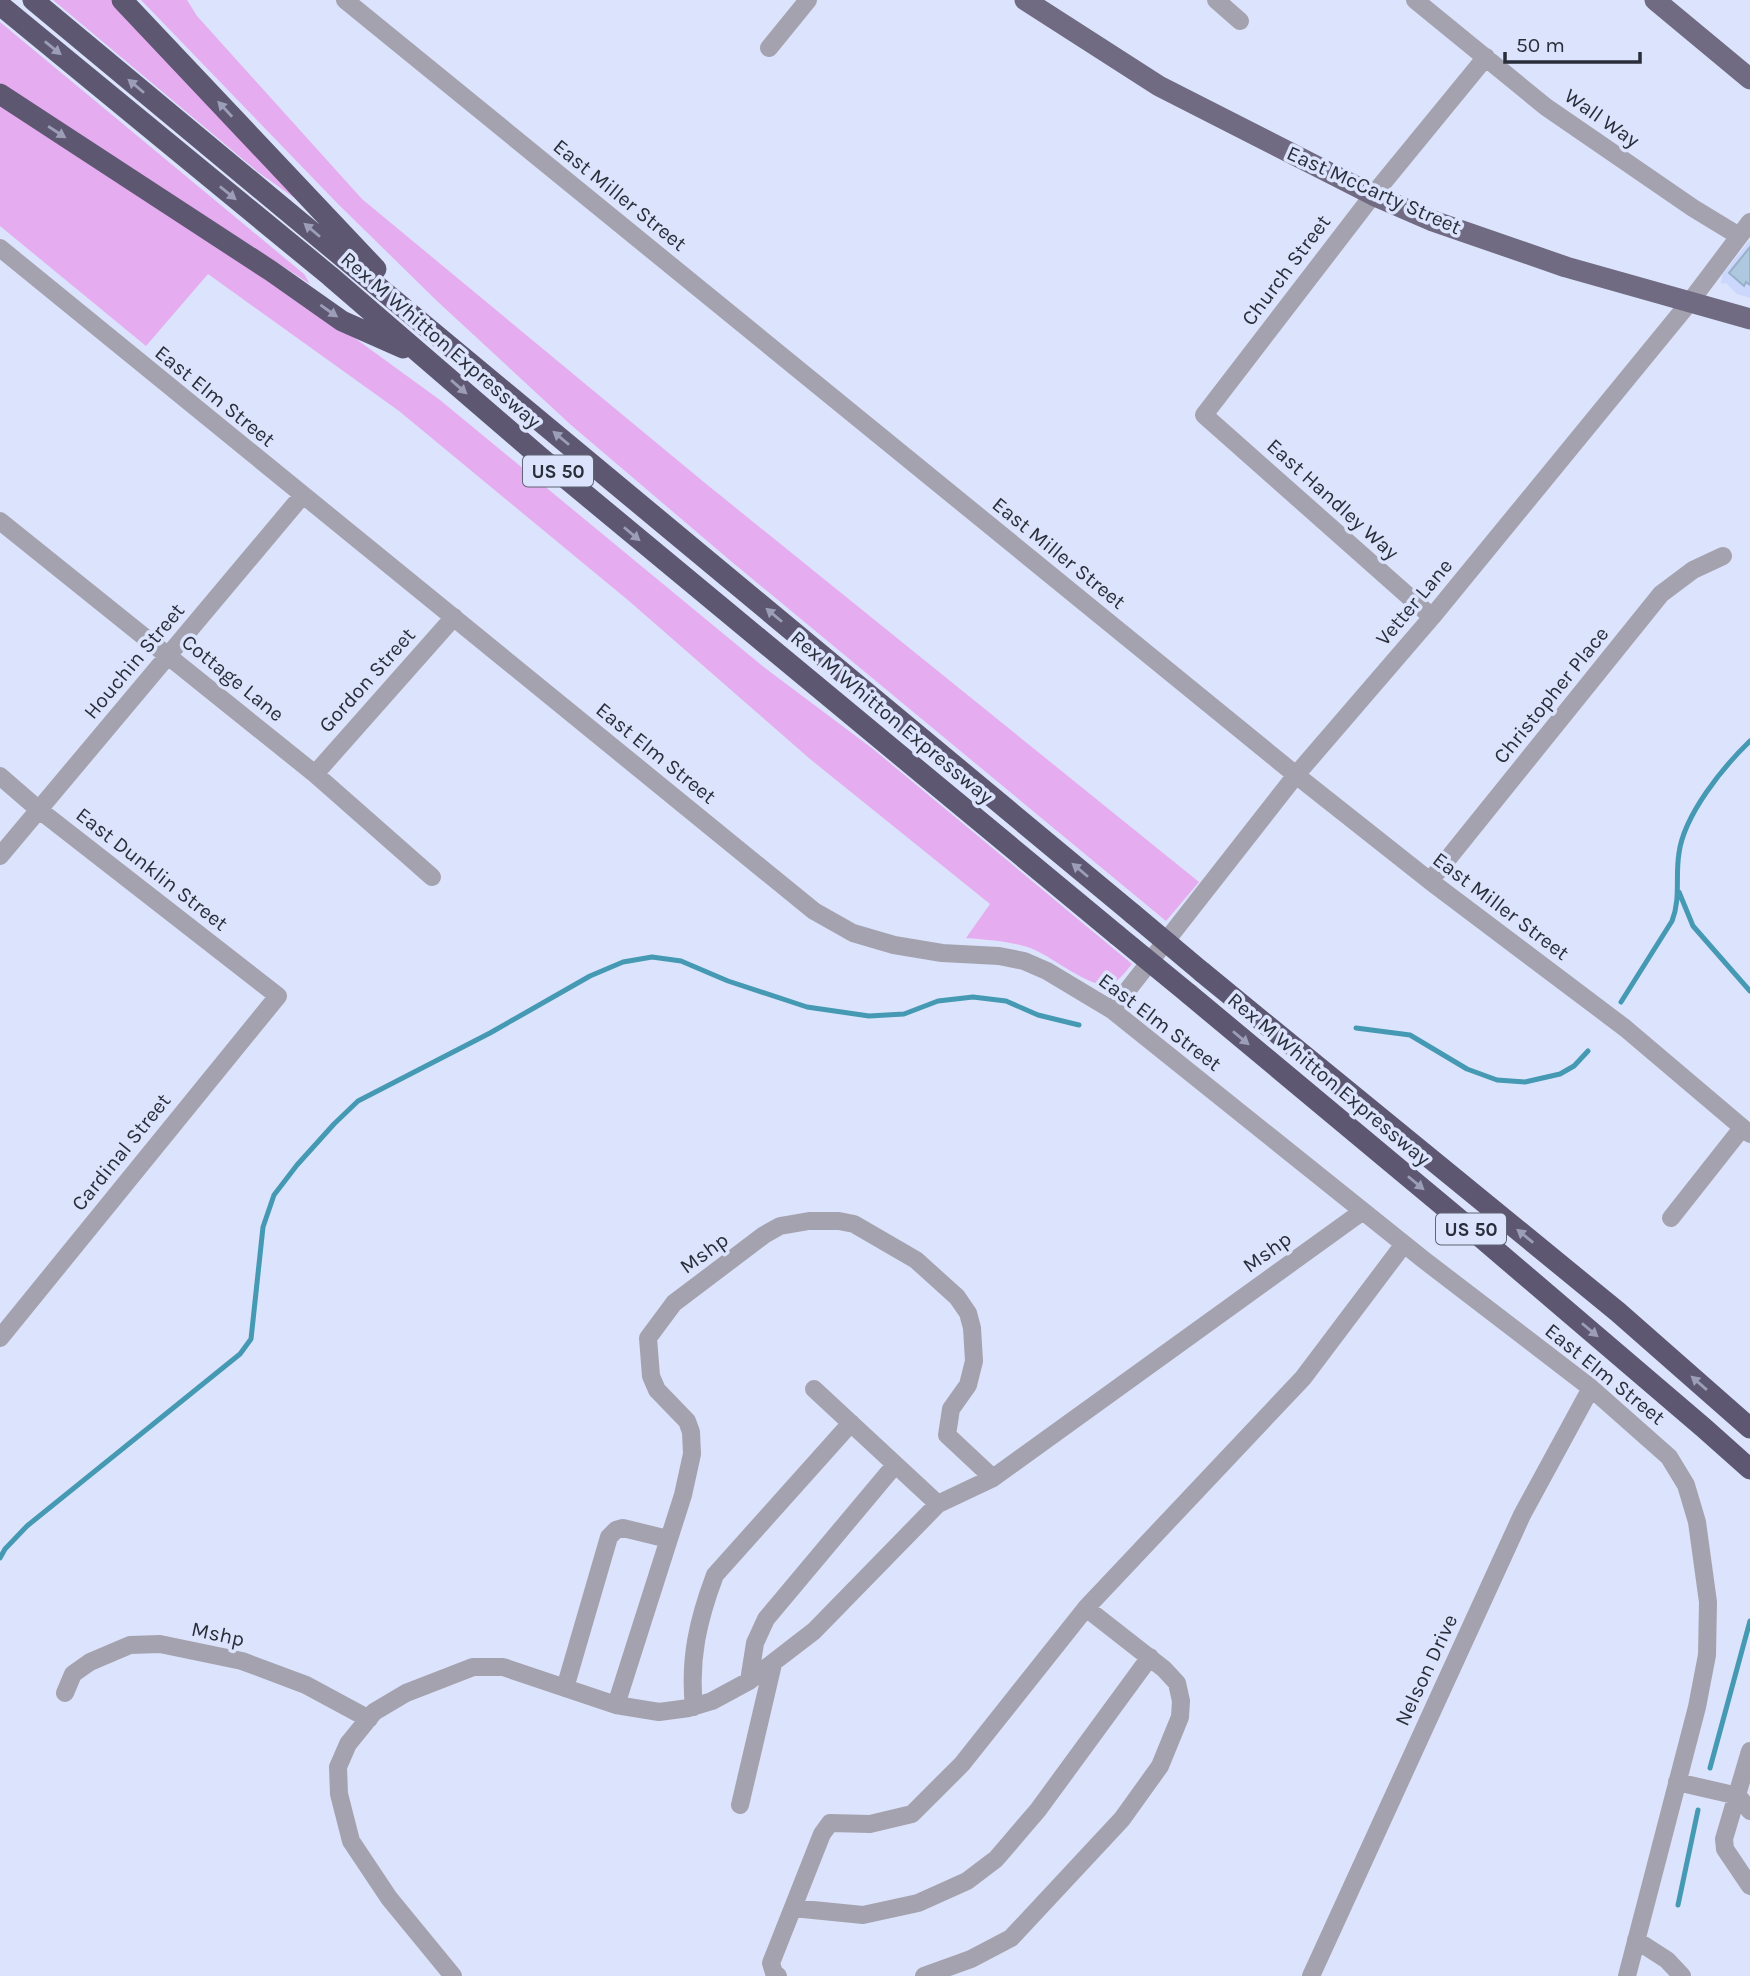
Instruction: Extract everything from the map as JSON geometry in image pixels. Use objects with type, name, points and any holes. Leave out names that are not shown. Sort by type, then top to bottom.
[{"type":"highway","name":"Rex M Whitton Expressway","points":[[33,0],[1202,972],[1619,1312],[1750,1428]]},
{"type":"highway","points":[[122,0],[440,336]]},
{"type":"highway","name":"Rex M Whitton Expressway","points":[[0,5],[330,276],[737,621],[1492,1247],[1750,1469]]},
{"type":"highway","points":[[0,94],[271,271],[342,321],[425,358]]},
{"type":"main road","name":"East McCarty Street","points":[[1025,0],[1158,86],[1373,195],[1433,221],[1566,267],[1750,319]]},
{"type":"main road","points":[[1655,0],[1750,79]]},
{"type":"street","name":"East Miller Street","points":[[345,0],[1296,775],[1430,881],[1625,1028],[1746,1131]]},
{"type":"street","points":[[769,48],[808,0]]},
{"type":"street","points":[[1216,0],[1240,21]]},
{"type":"street","name":"Wall Way","points":[[1415,0],[1546,107],[1693,208],[1745,229]]},
{"type":"street","name":"Church Street","points":[[1204,415],[1373,195],[1486,57]]},
{"type":"street","name":"Vetter Lane","points":[[1112,1010],[1296,775],[1432,617],[1689,303],[1745,229]]},
{"type":"street","name":"East Elm Street","points":[[0,248],[814,911],[853,933],[894,945],[1024,961],[1047,971],[1112,1010],[1404,1244],[1591,1388],[1669,1457],[1686,1485],[1697,1522],[1708,1602],[1707,1655],[1697,1707],[1626,1976]]},
{"type":"street","name":"East Handley Way","points":[[1204,415],[1432,617]]},
{"type":"street","name":"Houchin Street","points":[[0,856],[302,496]]},
{"type":"street","name":"Cottage Lane","points":[[0,521],[315,774],[432,877]]},
{"type":"street","name":"Christopher Place","points":[[1430,881],[1661,594],[1693,570],[1723,556]]},
{"type":"street","name":"Gordon Street","points":[[315,774],[454,617]]},
{"type":"street","name":"East Dunklin Street","points":[[0,776],[38,810],[278,996]]},
{"type":"street","name":"Cardinal Street","points":[[0,1338],[278,996]]},
{"type":"street","points":[[1671,1218],[1746,1131]]},
{"type":"street","name":"Mshp","points":[[453,1976],[389,1898],[351,1841],[344,1820],[338,1767],[348,1744],[374,1712],[406,1693],[473,1667],[503,1667],[615,1705],[659,1712],[694,1707],[712,1701],[749,1681],[814,1631],[939,1504],[993,1478],[1363,1211]]},
{"type":"street","name":"Mshp","points":[[615,1705],[690,1472],[692,1454],[691,1432],[687,1421],[657,1390],[652,1376],[648,1338],[674,1303],[764,1235],[780,1226],[798,1222],[839,1221],[855,1224],[916,1261],[957,1297],[968,1312],[974,1361],[968,1385],[951,1409],[947,1435],[993,1478]]},
{"type":"street","points":[[778,1976],[771,1963],[822,1834],[830,1822],[870,1824],[912,1814],[962,1764],[1086,1608],[1303,1378],[1404,1244]]},
{"type":"street","name":"Nelson Drive","points":[[1311,1976],[1522,1515],[1591,1388]]},
{"type":"street","points":[[814,1389],[939,1504]]},
{"type":"street","points":[[694,1707],[691,1676],[694,1653],[704,1603],[715,1575],[851,1423]]},
{"type":"street","points":[[749,1681],[755,1643],[766,1619],[895,1465]]},
{"type":"street","points":[[565,1688],[609,1537],[616,1530],[623,1528],[668,1539]]},
{"type":"street","points":[[924,1976],[971,1958],[1011,1938],[1122,1819],[1160,1766],[1180,1717],[1181,1701],[1177,1683],[1150,1657],[1086,1608]]},
{"type":"street","name":"Mshp","points":[[65,1693],[73,1674],[90,1662],[130,1645],[160,1644],[242,1661],[306,1685],[369,1719]]},
{"type":"street","points":[[793,1908],[863,1915],[918,1903],[967,1881],[996,1859],[1038,1810],[1150,1657]]},
{"type":"street","points":[[740,1805],[773,1664]]},
{"type":"street","points":[[1750,1751],[1724,1839],[1725,1849],[1750,1886]]},
{"type":"street","points":[[1677,1782],[1738,1796],[1750,1811]]},
{"type":"street","points":[[1636,1940],[1667,1960],[1682,1976]]},
{"type":"shaded area","points":[[53,0],[114,0],[317,214],[258,172]]},
{"type":"shaded area","points":[[141,0],[187,0],[197,16],[362,199],[705,483],[1199,882],[1166,921],[732,562],[571,425],[437,301],[337,203]]},
{"type":"shaded area","points":[[0,22],[304,274],[310,284],[0,83]]},
{"type":"shaded area","points":[[0,102],[308,304],[440,400],[765,668],[873,749],[1132,964],[1115,982],[1101,985],[1027,947],[1001,941],[966,938],[990,904],[810,759],[629,601],[399,411],[208,274],[146,346],[0,226]]},
{"type":"shaded area","points":[[1750,240],[1750,298],[1737,294],[1726,283],[1721,284],[1722,275]]},
{"type":"building","points":[[1750,247],[1750,285],[1746,282],[1744,286],[1729,273]]},
{"type":"waterway","points":[[1621,1002],[1672,921],[1676,904],[1679,853],[1688,823],[1706,792],[1750,741]]},
{"type":"waterway","points":[[1679,892],[1693,926],[1750,991]]},
{"type":"waterway","points":[[0,1558],[27,1526],[240,1354],[251,1339],[263,1227],[274,1195],[334,1124],[358,1101],[490,1033],[590,976],[623,962],[652,957],[681,961],[728,981],[807,1007],[869,1016],[904,1014],[938,1001],[973,997],[1006,1001],[1038,1015],[1079,1025]]},
{"type":"waterway","points":[[1356,1028],[1410,1035],[1467,1069],[1497,1080],[1525,1082],[1560,1074],[1574,1066],[1588,1051]]},
{"type":"waterway","points":[[1710,1768],[1750,1621]]},
{"type":"waterway","points":[[1678,1905],[1698,1810]]}]
